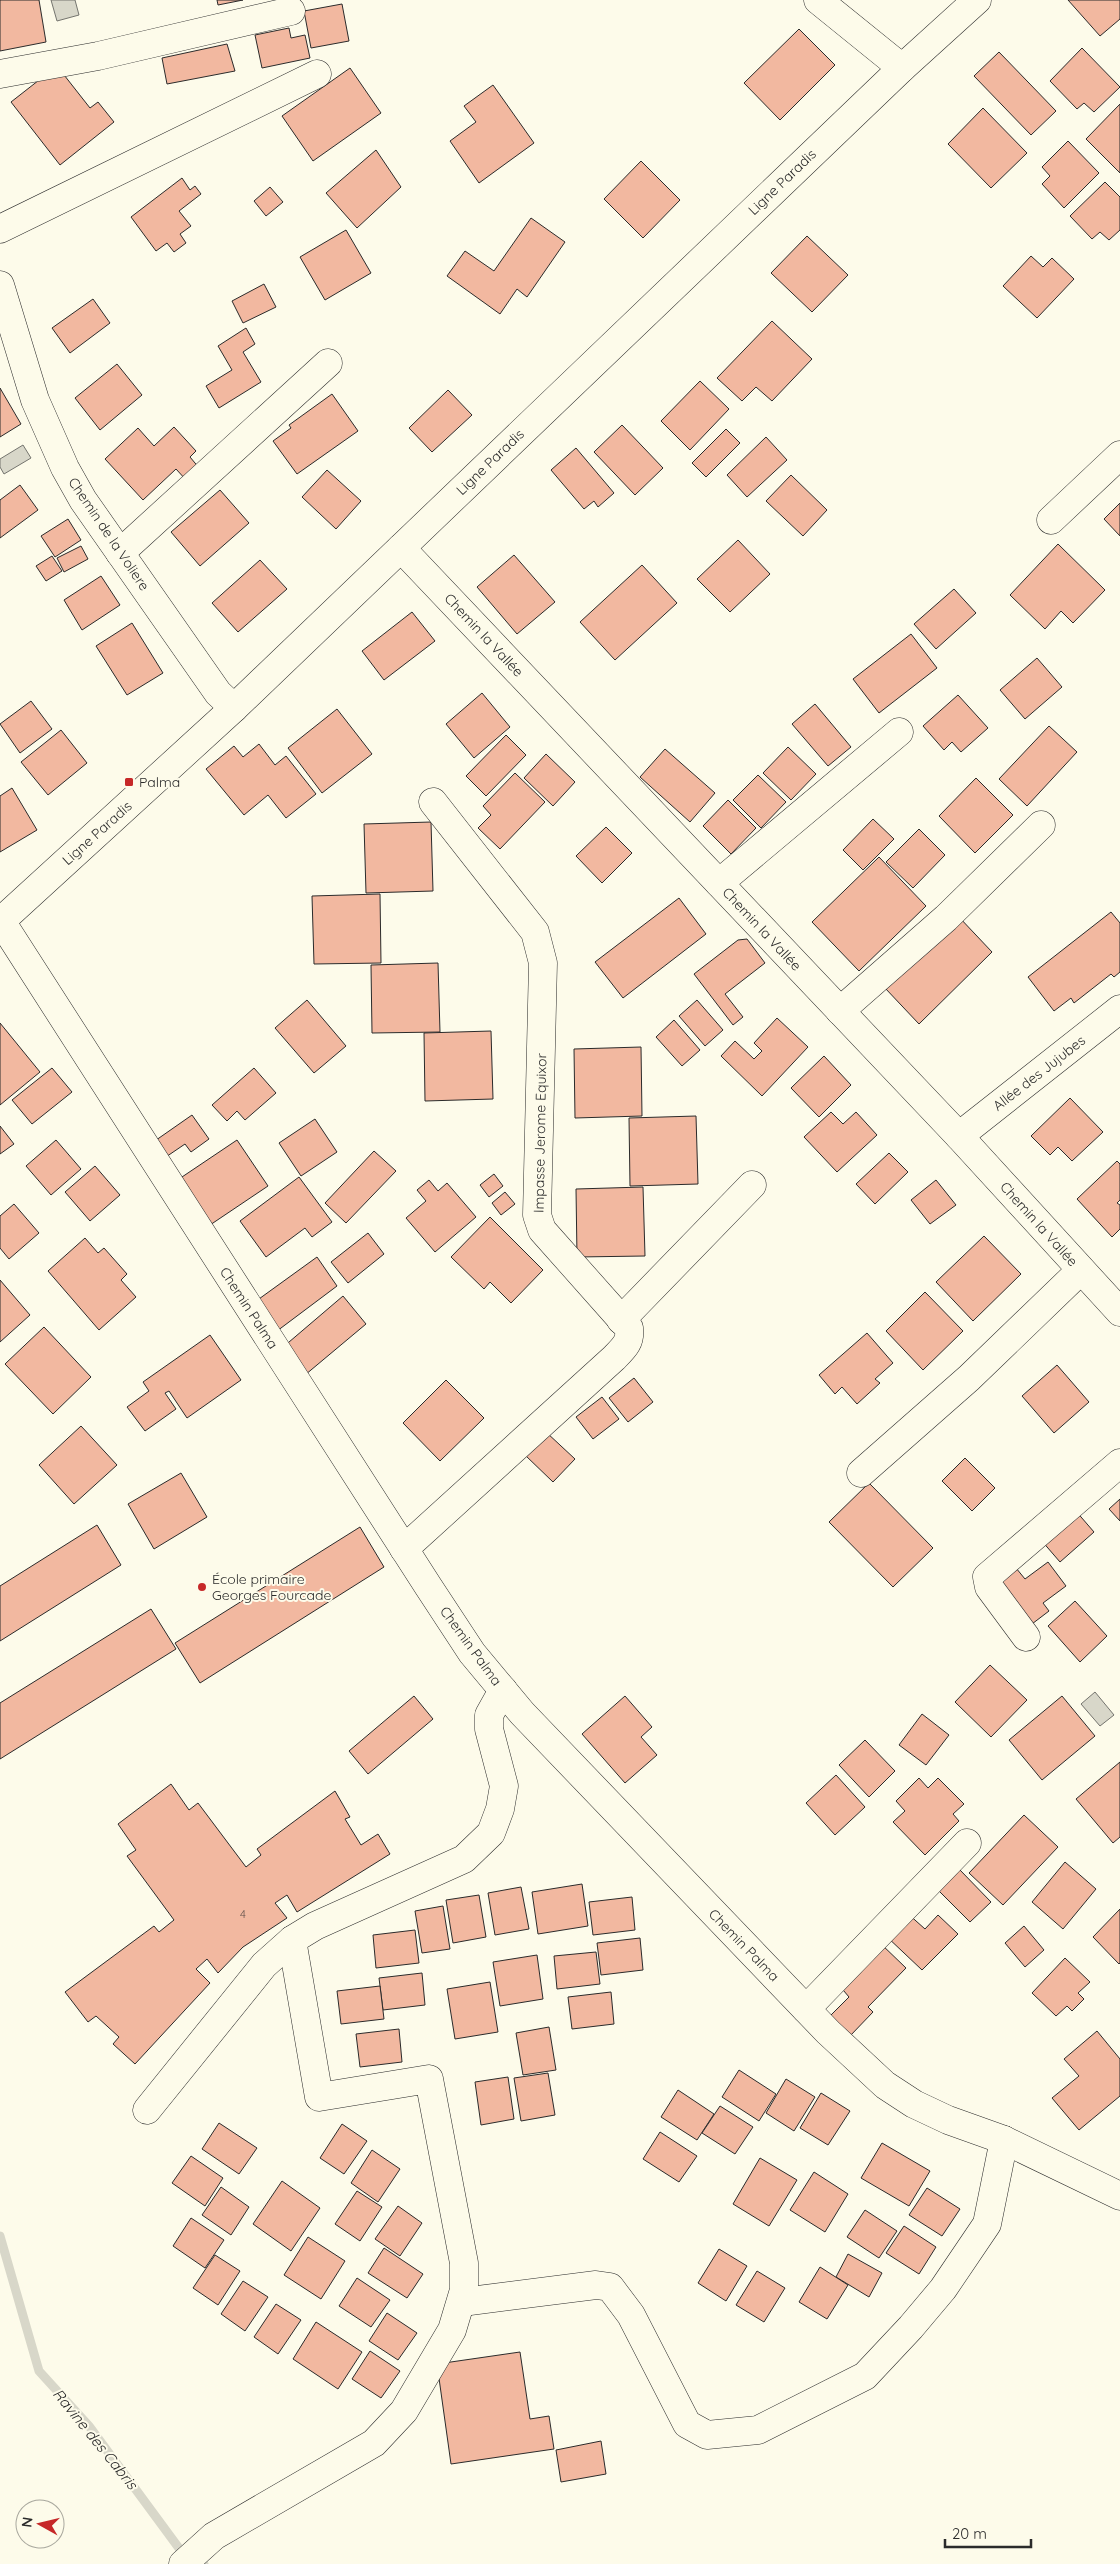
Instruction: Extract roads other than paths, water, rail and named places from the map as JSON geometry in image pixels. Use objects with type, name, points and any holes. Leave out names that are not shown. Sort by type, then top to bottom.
[{"type":"street","points":[[818,0],[902,68]]},
{"type":"street","name":"Ligne Paradis","points":[[0,921],[234,708],[902,68],[977,0]]},
{"type":"street","points":[[0,74],[98,56],[291,11]]},
{"type":"street","points":[[0,229],[317,74]]},
{"type":"street","name":"Chemin de la Voliere","points":[[0,284],[14,336],[50,436],[83,500],[218,693],[234,708]]},
{"type":"street","points":[[120,553],[328,363]]},
{"type":"street","points":[[1051,520],[1120,454]]},
{"type":"street","name":"Chemin la Vallée","points":[[401,548],[959,1136],[1120,1312]]},
{"type":"street","points":[[719,883],[899,732]]},
{"type":"street","name":"Impasse Jerome Equixor","points":[[404,1549],[625,1347],[630,1337],[628,1328],[542,1230],[537,1215],[543,963],[535,932],[433,802]]},
{"type":"street","points":[[840,1011],[946,918],[1041,825]]},
{"type":"street","name":"Chemin Palma","points":[[0,921],[472,1654],[528,1720],[806,2008],[885,2086],[914,2104],[948,2120],[1004,2140],[1120,2196]]},
{"type":"street","name":"Allée des Jujubes","points":[[959,1136],[1120,1009]]},
{"type":"street","points":[[621,1320],[752,1185]]},
{"type":"street","points":[[861,1472],[969,1378],[1081,1270]]},
{"type":"street","points":[[1026,1637],[989,1587],[987,1576],[1120,1463]]},
{"type":"street","points":[[147,2110],[264,1965],[292,1940],[315,1926],[464,1859],[491,1833],[500,1810],[504,1786],[489,1729],[489,1715],[503,1690]]},
{"type":"street","points":[[806,2008],[967,1843]]},
{"type":"street","points":[[183,2564],[214,2536],[374,2443],[404,2412],[452,2330],[462,2302],[464,2263],[429,2079],[319,2097],[292,1940]]},
{"type":"street","points":[[462,2302],[596,2286],[610,2287],[631,2315],[687,2424],[707,2435],[758,2430],[865,2376],[911,2327],[943,2289],[987,2224],[1004,2140]]},
{"type":"waterway","name":"Ravine des Cabris","points":[[0,2236],[39,2371],[89,2426],[184,2555],[204,2564]]},
{"type":"place","name":"Palma","points":[[129,782]]},
{"type":"place","name":"École primaire Georges Fourcade","points":[[202,1587]]}]
